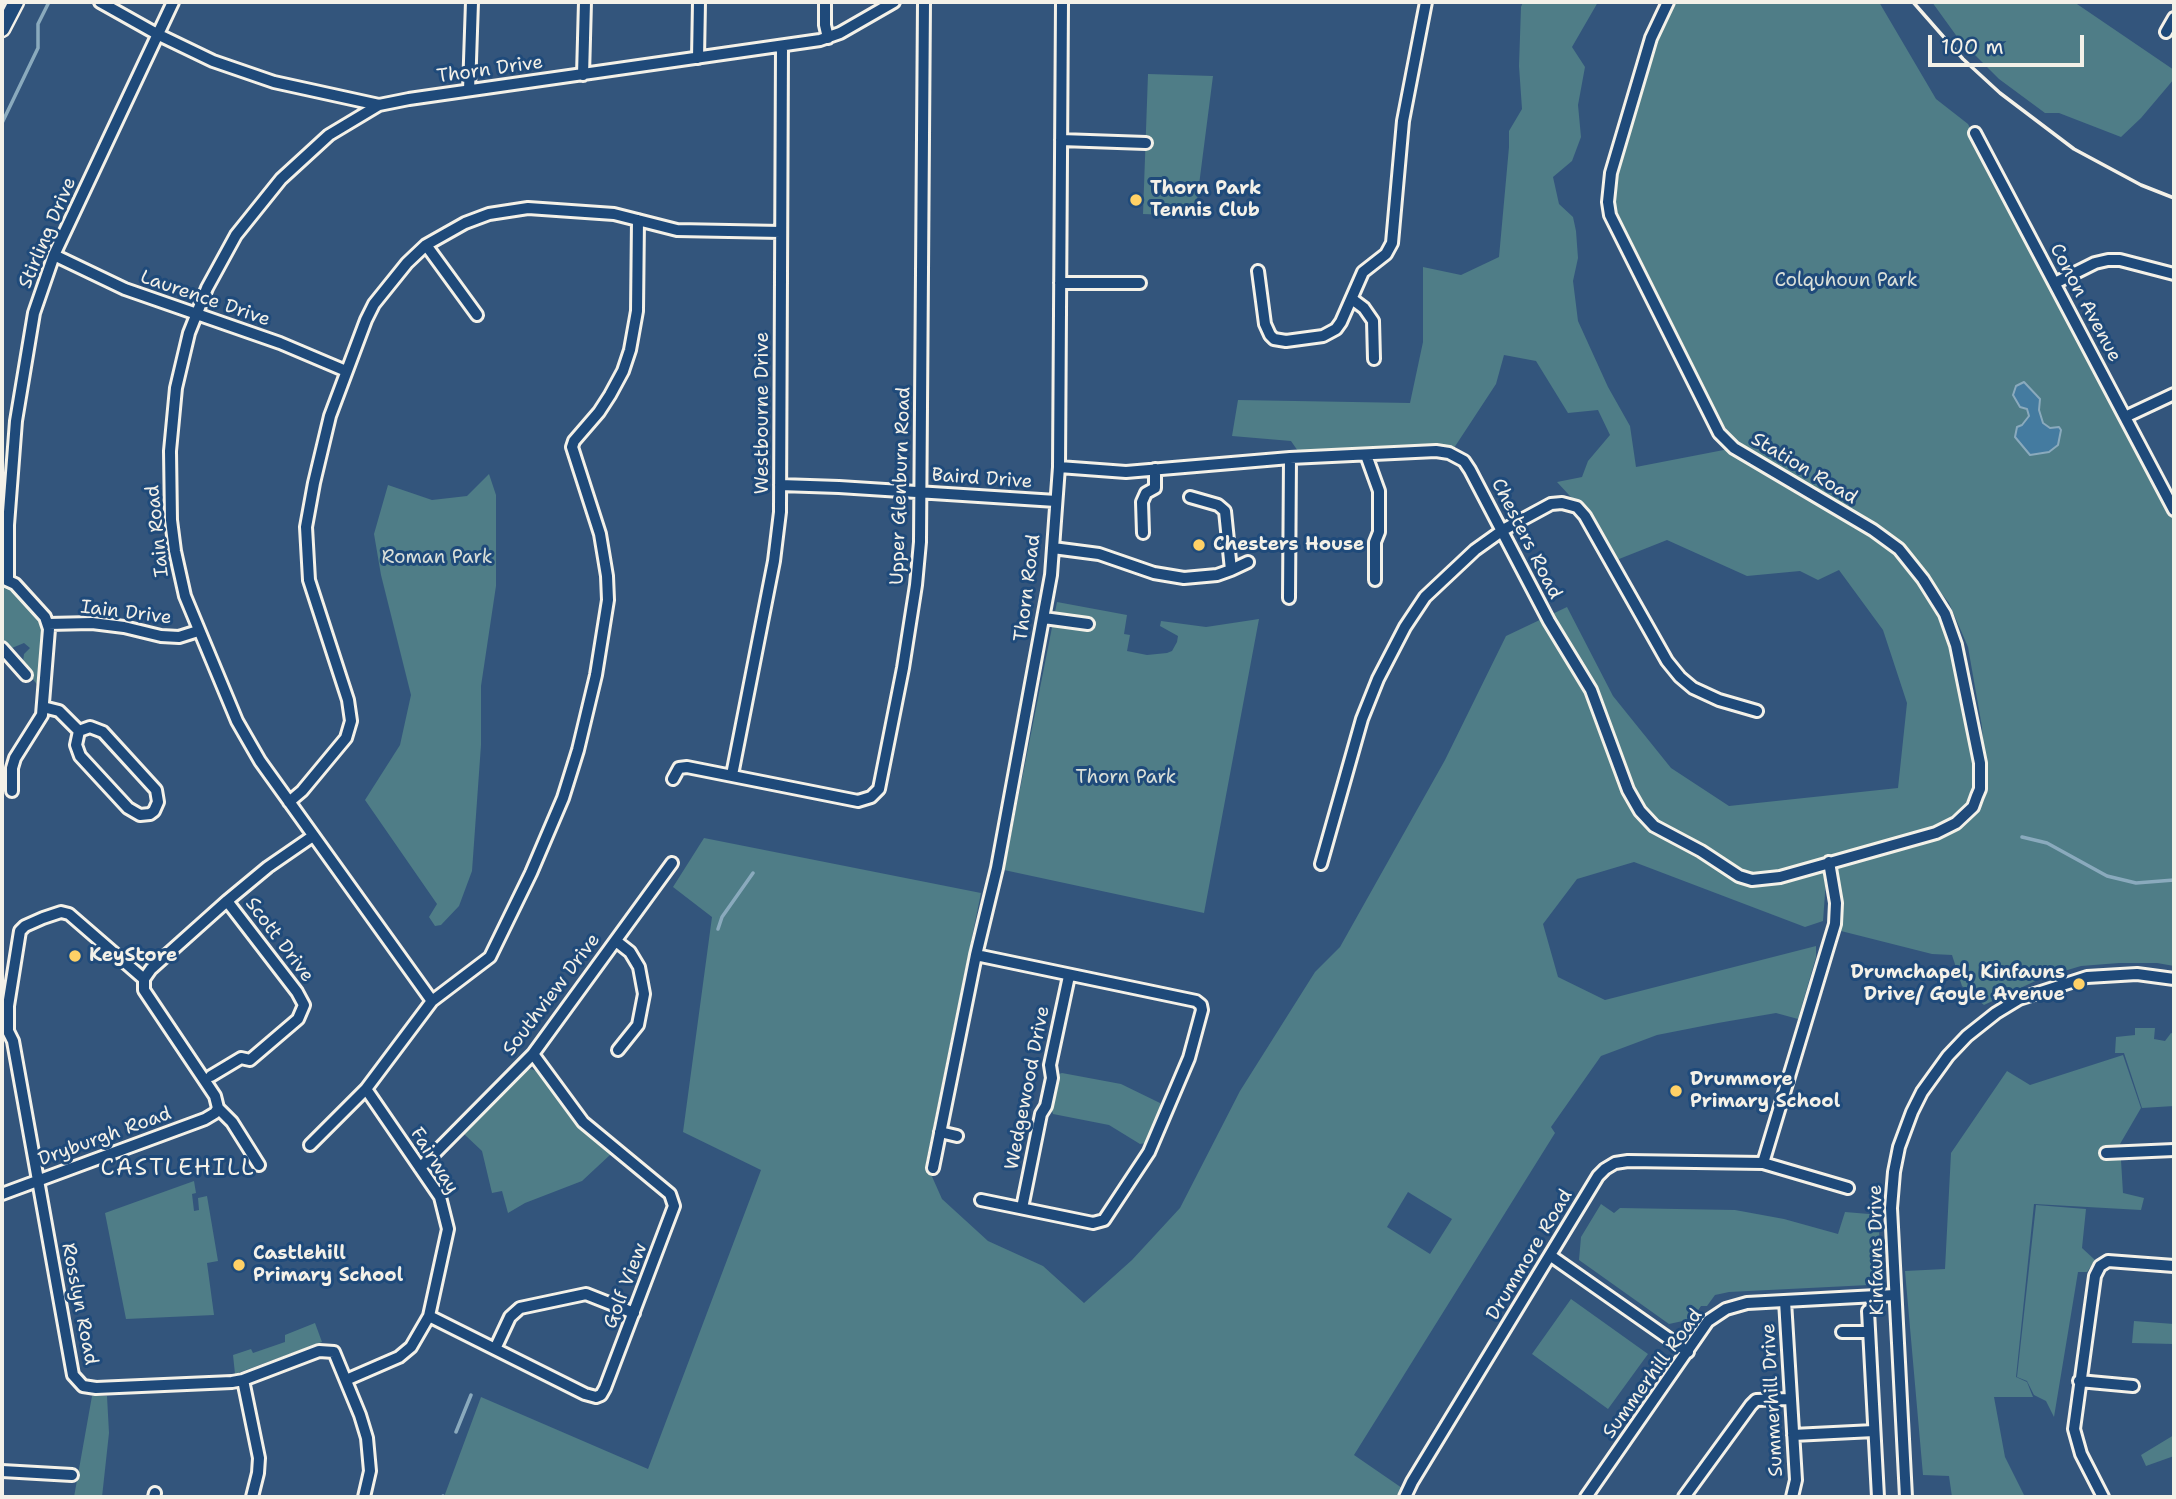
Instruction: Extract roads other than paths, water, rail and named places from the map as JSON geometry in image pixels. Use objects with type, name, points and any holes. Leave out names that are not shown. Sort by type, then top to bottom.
[{"type":"main road","points":[[2,29],[16,2]]},
{"type":"street","name":"Thorn Drive","points":[[100,2],[212,61],[305,90],[379,106],[409,99],[828,38],[894,2]]},
{"type":"street","name":"Stirling Drive","points":[[5,579],[22,379],[34,313],[54,255],[173,2]]},
{"type":"street","points":[[469,90],[472,2]]},
{"type":"street","points":[[583,75],[585,2]]},
{"type":"street","points":[[698,58],[699,2]]},
{"type":"street","points":[[825,2],[828,38]]},
{"type":"street","name":"Upper Glenburn Road","points":[[673,779],[683,766],[858,801],[871,797],[879,789],[916,585],[921,492],[924,2]]},
{"type":"street","name":"Thorn Road","points":[[933,1168],[976,955],[992,892],[1044,618],[1052,548],[1059,467],[1062,2]]},
{"type":"street","points":[[1258,271],[1265,324],[1270,335],[1280,341],[1323,337],[1341,322],[1360,277],[1385,254],[1392,243],[1403,121],[1426,2]]},
{"type":"street","name":"Station Road","points":[[1668,2],[1651,38],[1611,173],[1608,202],[1613,223],[1719,433],[1734,448],[1873,530],[1899,549],[1923,579],[1945,614],[1956,645],[1979,752],[1980,789],[1973,807],[1956,822],[1936,833],[1829,862]]},
{"type":"street","points":[[2166,32],[2174,18]]},
{"type":"street","name":"Westbourne Drive","points":[[732,775],[774,561],[780,485],[782,46]]},
{"type":"street","name":"Iain Road","points":[[379,106],[329,135],[272,189],[236,235],[206,288],[196,314],[176,388],[170,451],[171,520],[178,571],[198,631],[237,721],[260,761],[432,1001]]},
{"type":"street","name":"Conon Avenue","points":[[1975,133],[2125,417],[2169,493],[2174,510]]},
{"type":"street","points":[[1061,140],[1146,143]]},
{"type":"street","points":[[289,802],[302,791],[351,727],[348,700],[313,597],[305,547],[308,512],[326,431],[346,372],[374,304],[407,263],[441,236],[477,219],[528,208],[614,214],[689,231],[781,232]]},
{"type":"street","points":[[310,1145],[366,1089],[432,1001],[490,957],[550,833],[578,750],[603,637],[608,600],[600,534],[572,447],[574,440],[610,395],[623,371],[630,350],[636,311],[638,220]]},
{"type":"street","points":[[426,246],[477,315]]},
{"type":"street","name":"Laurence Drive","points":[[54,255],[125,289],[280,343],[346,372]]},
{"type":"street","points":[[2055,283],[2095,263],[2109,260],[2120,260],[2174,274]]},
{"type":"street","points":[[1060,283],[1140,282]]},
{"type":"street","points":[[1352,299],[1364,308],[1373,321],[1374,359]]},
{"type":"street","points":[[2125,417],[2174,394]]},
{"type":"street","name":"Chesters Road","points":[[1059,467],[1126,472],[1290,458],[1436,451],[1459,457],[1470,470],[1549,621],[1591,690],[1629,790],[1640,811],[1654,826],[1701,851],[1739,876],[1752,880],[1767,880],[1829,862]]},
{"type":"street","points":[[1366,455],[1379,491],[1375,580]]},
{"type":"street","points":[[1289,598],[1290,458]]},
{"type":"street","points":[[1143,533],[1142,502],[1146,494],[1158,490],[1155,469]]},
{"type":"street","name":"Baird Drive","points":[[780,485],[1056,501]]},
{"type":"street","points":[[1190,497],[1218,505],[1225,511],[1231,570]]},
{"type":"street","points":[[1321,864],[1362,719],[1393,647],[1425,597],[1475,550],[1503,530],[1551,503],[1577,507],[1585,516],[1667,661],[1680,677],[1693,688],[1719,700],[1757,712]]},
{"type":"street","points":[[1362,542],[1375,542]]},
{"type":"street","points":[[1052,548],[1099,554],[1154,573],[1184,578],[1217,575],[1248,562]]},
{"type":"street","points":[[5,579],[15,584],[48,624],[43,702],[37,724],[15,758],[12,791]]},
{"type":"street","points":[[1044,618],[1088,624]]},
{"type":"street","name":"Iain Drive","points":[[48,624],[113,626],[179,637],[198,631]]},
{"type":"street","points":[[2,648],[26,675]]},
{"type":"street","points":[[43,702],[59,711],[79,732]]},
{"type":"street","points":[[90,727],[96,728],[111,741],[156,790],[158,802],[154,811],[140,815],[128,808],[80,756],[76,745],[79,732],[90,727]]},
{"type":"street","points":[[259,1165],[232,1122],[218,1108],[215,1096],[144,990],[144,979],[151,969],[227,901],[268,867],[313,836]]},
{"type":"street","points":[[1763,1163],[1835,924],[1836,903],[1829,862]]},
{"type":"street","name":"Southview Drive","points":[[420,1168],[533,1054],[672,863]]},
{"type":"street","name":"Scott Drive","points":[[212,1076],[240,1058],[250,1060],[298,1020],[304,1005],[227,901]]},
{"type":"street","name":"Rosslyn Road","points":[[144,979],[69,914],[61,912],[43,918],[20,931],[5,1030],[13,1041],[73,1376],[83,1386],[99,1388],[243,1380],[319,1351],[334,1353],[346,1380]]},
{"type":"street","points":[[616,941],[631,952],[639,967],[644,993],[638,1025],[618,1049]]},
{"type":"street","points":[[976,955],[1196,1001],[1202,1010],[1189,1058],[1149,1152],[1104,1220],[1093,1223],[981,1200]]},
{"type":"street","name":"Kinfauns Drive","points":[[1906,1497],[1891,1208],[1899,1147],[1922,1092],[1948,1056],[1967,1036],[2019,999],[2062,984],[2109,975],[2137,974],[2174,979]]},
{"type":"street","name":"Wedgewood Drive","points":[[1022,1208],[1041,1114],[1046,1106],[1052,1078],[1050,1065],[1069,976]]},
{"type":"street","name":"Golf View","points":[[429,1316],[549,1377],[596,1397],[601,1395],[605,1388],[674,1206],[670,1194],[583,1122],[533,1054]]},
{"type":"street","name":"Fairway","points":[[346,1380],[399,1357],[411,1347],[429,1316],[448,1229],[440,1196],[366,1089]]},
{"type":"street","name":"Dryburgh Road","points":[[2,1194],[205,1119],[218,1108]]},
{"type":"street","points":[[940,1132],[957,1136]]},
{"type":"street","points":[[2106,1153],[2174,1150]]},
{"type":"street","name":"Drummore Road","points":[[1405,1497],[1598,1176],[1615,1163],[1763,1163],[1848,1188]]},
{"type":"street","points":[[1552,1256],[1688,1352]]},
{"type":"street","points":[[2103,1497],[2081,1454],[2073,1420],[2095,1276],[2100,1266],[2114,1261],[2174,1266]]},
{"type":"street","points":[[495,1349],[510,1317],[520,1308],[586,1294],[605,1299],[634,1313]]},
{"type":"street","name":"Summerhill Road","points":[[1586,1497],[1708,1321],[1726,1309],[1747,1303],[1895,1295]]},
{"type":"street","name":"Summerhill Drive","points":[[1785,1301],[1796,1480],[1792,1497]]},
{"type":"street","points":[[1868,1311],[1878,1497]]},
{"type":"street","points":[[1842,1332],[1869,1332]]},
{"type":"street","points":[[243,1380],[258,1458],[258,1473],[252,1497]]},
{"type":"street","points":[[346,1380],[367,1438],[370,1471],[364,1497]]},
{"type":"street","points":[[2079,1381],[2133,1387]]},
{"type":"street","points":[[1684,1497],[1756,1400],[1790,1399]]},
{"type":"street","points":[[1793,1435],[1874,1431]]},
{"type":"street","points":[[2,1471],[72,1475]]},
{"type":"water","points":[[2024,382],[2040,399],[2039,410],[2043,423],[2050,428],[2059,427],[2061,430],[2058,445],[2049,452],[2030,455],[2015,437],[2017,427],[2029,416],[2027,409],[2020,407],[2013,395],[2016,386]]},
{"type":"waterway","points":[[2,123],[38,48],[38,24],[49,2]]},
{"type":"waterway","points":[[2022,837],[2047,843],[2107,876],[2136,883],[2174,880]]},
{"type":"waterway","points":[[718,929],[722,917],[753,873]]},
{"type":"waterway","points":[[456,1432],[471,1395]]},
{"type":"railway","points":[[1913,2],[1963,59],[2000,93],[2074,149],[2141,185],[2174,198]]},
{"type":"place","name":"Thorn Park Tennis Club","points":[[1136,200]]},
{"type":"place","name":"Chesters House","points":[[1199,545]]},
{"type":"place","name":"KeyStore","points":[[75,956]]},
{"type":"place","name":"Drumchapel, Kinfauns Drive/ Goyle Avenue","points":[[2079,984]]},
{"type":"place","name":"Drummore Primary School","points":[[1676,1091]]},
{"type":"place","name":"Castlehill Primary School","points":[[239,1265]]},
{"type":"district","name":"CASTLEHILL","points":[[178,1169]]},
{"type":"park label","name":"Colquhoun Park","points":[[1846,281]]},
{"type":"park label","name":"Roman Park","points":[[437,558]]},
{"type":"park label","name":"Thorn Park","points":[[1126,778]]}]
